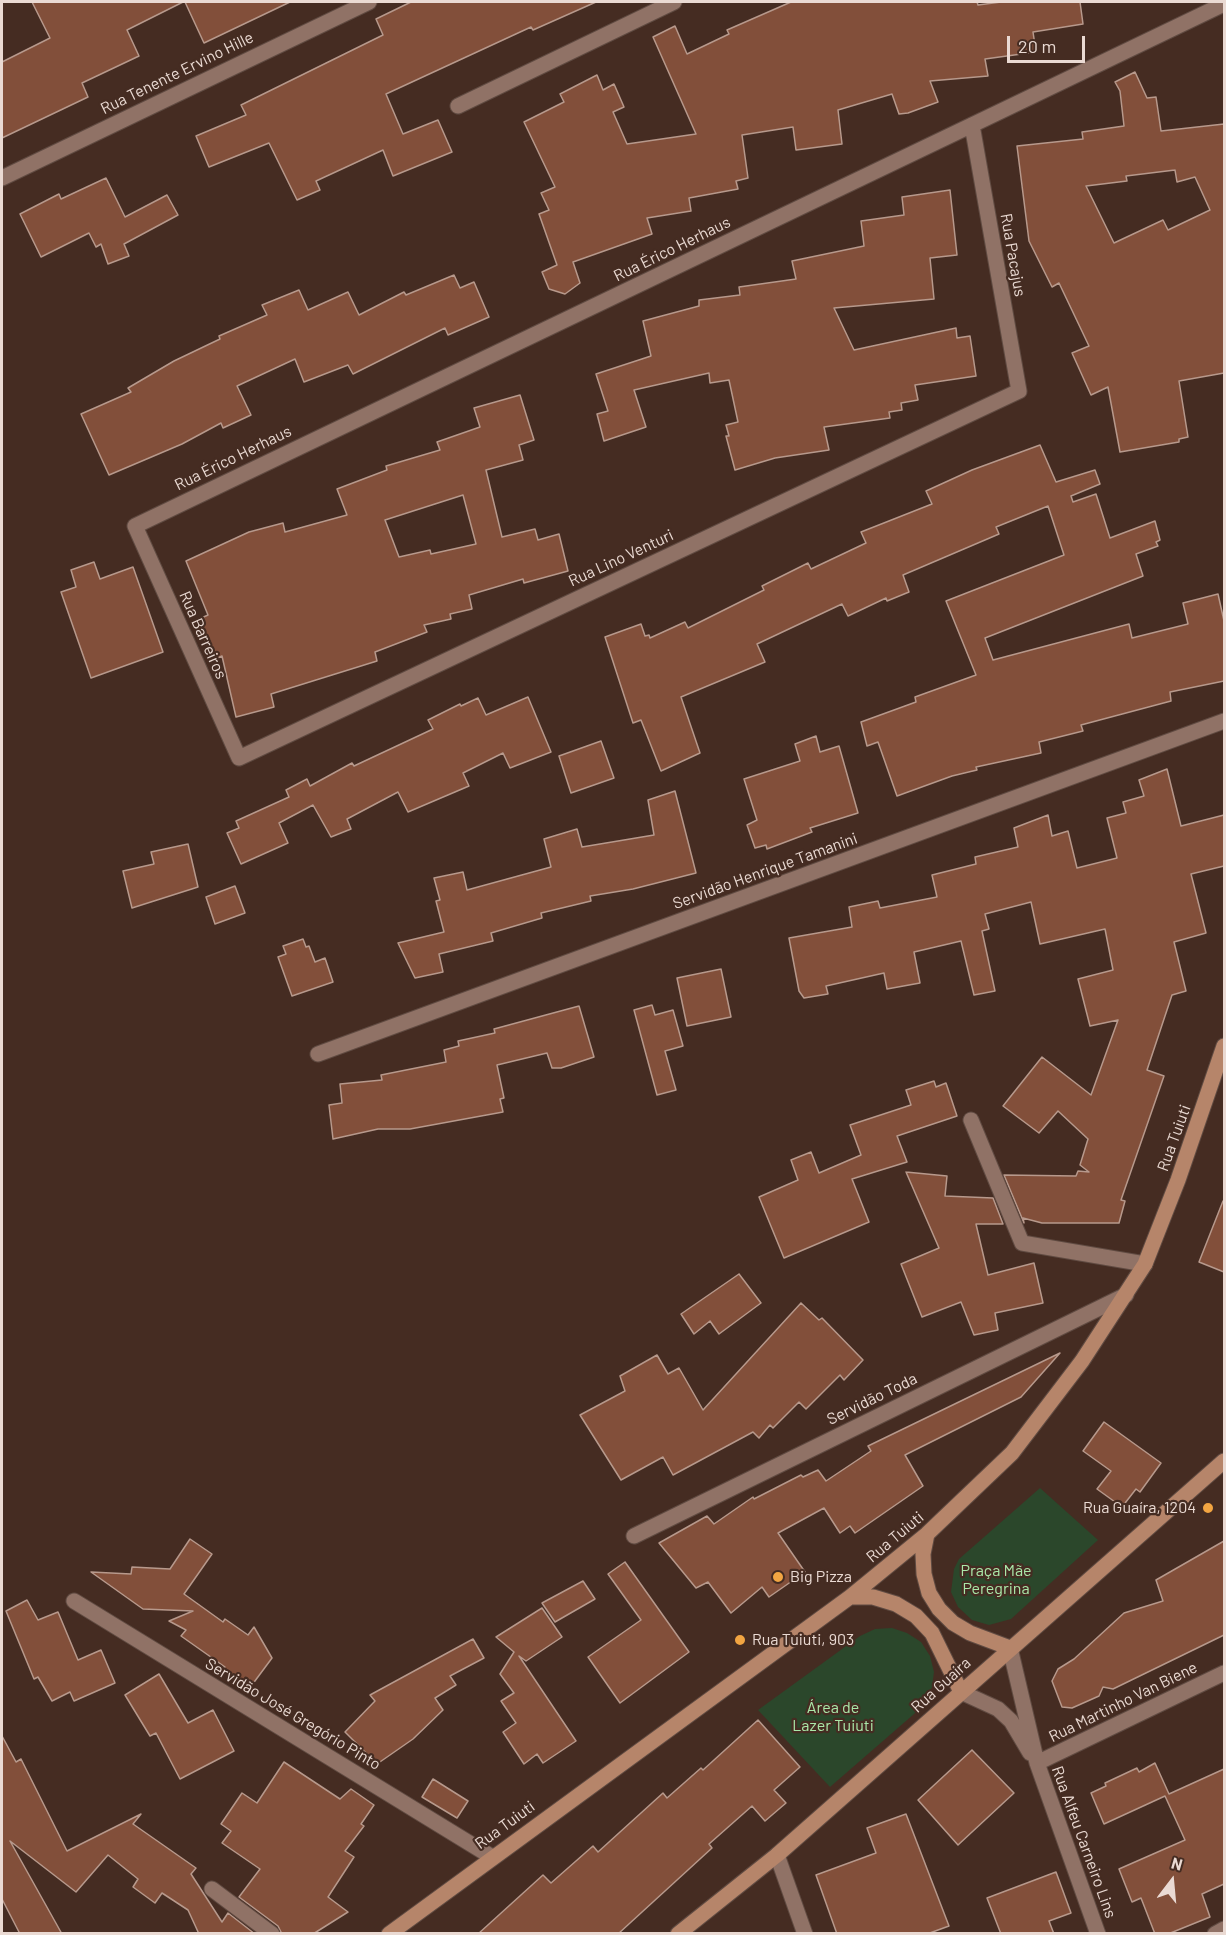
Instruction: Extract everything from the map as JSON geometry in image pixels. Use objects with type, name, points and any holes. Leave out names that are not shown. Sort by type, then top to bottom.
[{"type":"main road","name":"Rua Tuiuti","points":[[389,1934],[850,1597],[927,1534],[988,1478],[1037,1423],[1145,1264],[1178,1180],[1224,1046]]},
{"type":"main road","name":"Rua Guaíra","points":[[678,1934],[777,1855],[1224,1461]]},
{"type":"main road","points":[[927,1534],[923,1554],[924,1574],[929,1593],[939,1610],[953,1623],[970,1633],[1010,1648]]},
{"type":"main road","points":[[850,1597],[885,1601],[916,1616],[932,1633],[961,1692]]},
{"type":"street","name":"Rua Tenente Ervino Hille","points":[[2,178],[369,2]]},
{"type":"street","points":[[458,106],[674,2]]},
{"type":"street","name":"Rua Érico Herhaus","points":[[135,526],[1224,4]]},
{"type":"street","name":"Rua Pacajus","points":[[972,125],[1019,391]]},
{"type":"street","name":"Rua Lino Venturi","points":[[239,758],[1019,391]]},
{"type":"street","name":"Rua Barreiros","points":[[135,526],[239,758]]},
{"type":"street","name":"Servidão Henrique Tamanini","points":[[318,1054],[1224,721]]},
{"type":"street","points":[[971,1120],[1022,1243],[1145,1264]]},
{"type":"street","name":"Servidão Toda","points":[[634,1536],[1126,1295]]},
{"type":"street","name":"Servidão José Gregório Pinto","points":[[74,1601],[492,1857]]},
{"type":"street","name":"Rua Alfeu Carneiro Lins","points":[[1010,1648],[1037,1763],[1098,1934]]},
{"type":"street","name":"Rua Martinho Van Biene","points":[[1037,1763],[1224,1673]]},
{"type":"street","name":"Rua Alfeu Carneiro Lins","points":[[961,1692],[984,1701],[1011,1721],[1037,1763]]},
{"type":"street","points":[[777,1855],[805,1934]]},
{"type":"street","points":[[212,1889],[272,1934]]},
{"type":"street","points":[[1215,1934],[1224,1929]]},
{"type":"green space","name":"Praça Mãe Peregrina","points":[[1040,1488],[1098,1540],[1011,1619],[989,1625],[972,1620],[958,1607],[951,1592],[954,1569],[959,1559]]},
{"type":"green space","name":"Área de Lazer Tuiuti","points":[[892,1628],[907,1633],[921,1642],[930,1656],[934,1672],[932,1687],[925,1702],[914,1714],[830,1787],[758,1710],[860,1636],[875,1629]]},
{"type":"building","points":[[32,2],[183,2],[127,30],[139,56],[82,83],[88,97],[2,138],[2,62],[50,38]]},
{"type":"building","points":[[185,2],[290,2],[204,43]]},
{"type":"building","points":[[411,2],[596,2],[533,30],[531,27],[386,94],[403,134],[438,120],[452,152],[393,176],[383,150],[316,181],[320,190],[297,200],[269,143],[209,167],[196,136],[246,115],[241,105],[383,35],[376,19]]},
{"type":"building","points":[[791,2],[977,2],[978,5],[1001,2],[1080,2],[1083,24],[1033,32],[1036,52],[985,59],[988,76],[930,81],[938,102],[908,113],[899,114],[892,94],[838,110],[842,144],[796,150],[793,127],[742,135],[748,178],[736,181],[738,189],[689,198],[691,211],[647,218],[652,234],[573,262],[580,283],[565,294],[549,289],[542,272],[557,265],[539,214],[549,210],[541,193],[555,187],[524,122],[564,102],[560,94],[597,75],[603,90],[614,84],[624,107],[613,112],[627,144],[696,134],[653,37],[675,26],[687,54],[729,34],[727,30]]},
{"type":"building","points":[[1135,72],[1147,98],[1156,97],[1161,131],[1224,124],[1224,373],[1179,381],[1188,437],[1179,439],[1179,442],[1120,452],[1108,387],[1091,395],[1072,353],[1089,346],[1059,283],[1052,287],[1029,241],[1017,146],[1083,139],[1082,132],[1124,126],[1120,91],[1115,82]],"holes":[[[1175,170],[1177,182],[1195,177],[1210,210],[1168,230],[1163,220],[1114,243],[1086,186],[1127,181],[1126,176]]]},
{"type":"building","points":[[106,178],[125,217],[167,195],[178,215],[124,244],[129,256],[108,264],[101,244],[96,247],[89,233],[41,257],[20,214],[59,194],[61,199]]},
{"type":"building","points":[[950,190],[957,255],[930,258],[934,299],[834,308],[854,350],[956,328],[957,338],[970,336],[976,376],[915,385],[918,400],[901,403],[902,410],[889,412],[890,418],[824,427],[829,450],[775,458],[735,470],[726,436],[729,436],[726,425],[738,422],[729,380],[710,383],[709,373],[634,390],[646,427],[604,441],[597,414],[608,411],[596,374],[651,356],[643,321],[699,306],[699,300],[740,295],[739,287],[796,279],[792,261],[864,246],[861,221],[904,215],[902,197]]},
{"type":"building","points":[[454,275],[460,288],[474,282],[489,317],[448,335],[445,328],[353,374],[348,365],[304,382],[295,359],[237,386],[251,415],[223,428],[221,423],[182,444],[109,475],[81,414],[131,392],[128,388],[174,361],[220,339],[219,336],[267,315],[262,305],[299,290],[308,310],[348,292],[359,315],[404,292],[406,295]]},
{"type":"building","points":[[520,395],[534,440],[519,445],[523,460],[486,470],[502,537],[535,529],[538,540],[559,534],[568,571],[524,583],[523,579],[469,595],[472,609],[450,614],[451,619],[424,625],[427,632],[375,652],[377,661],[271,694],[274,707],[236,717],[222,656],[213,660],[197,620],[208,615],[186,561],[249,532],[283,523],[285,532],[347,515],[337,489],[387,470],[386,466],[440,450],[437,442],[480,427],[474,408]],"holes":[[[463,495],[476,544],[431,554],[430,550],[399,557],[385,520]]]},
{"type":"building","points":[[1040,445],[1056,482],[1095,470],[1100,484],[1071,496],[1073,502],[1096,494],[1110,538],[1155,521],[1160,540],[1156,542],[1158,546],[1136,554],[1143,576],[985,638],[993,660],[1129,624],[1132,638],[1188,624],[1183,603],[1218,594],[1224,621],[1224,681],[1170,692],[1171,701],[1081,725],[1083,731],[1039,742],[1041,753],[976,767],[977,770],[952,776],[897,796],[878,742],[867,746],[861,722],[916,702],[915,697],[976,675],[946,601],[1064,555],[1048,506],[996,527],[999,534],[903,575],[909,592],[887,601],[886,598],[848,616],[842,604],[757,644],[765,662],[681,697],[700,753],[661,771],[641,720],[633,723],[605,637],[641,624],[645,636],[649,635],[650,638],[685,622],[688,628],[764,590],[762,586],[808,563],[811,569],[866,543],[861,532],[932,504],[926,491],[972,470]]},
{"type":"building","points":[[94,562],[100,579],[133,567],[163,652],[91,678],[61,592],[76,587],[71,570]]},
{"type":"building","points":[[528,697],[551,752],[510,768],[503,753],[463,773],[469,786],[408,812],[398,792],[347,819],[351,829],[331,837],[313,805],[279,823],[288,843],[241,864],[227,833],[239,828],[236,821],[289,797],[286,790],[307,779],[310,786],[352,763],[354,766],[433,729],[428,720],[460,704],[461,706],[478,698],[486,715]]},
{"type":"building","points":[[816,736],[820,752],[839,746],[858,813],[810,828],[812,832],[767,849],[766,845],[755,848],[747,825],[757,820],[744,779],[800,761],[795,744]]},
{"type":"building","points":[[601,741],[614,778],[571,793],[559,756]]},
{"type":"building","points":[[1167,769],[1181,826],[1224,815],[1224,866],[1191,874],[1206,933],[1174,942],[1186,991],[1172,995],[1147,1070],[1164,1076],[1121,1200],[1125,1201],[1119,1223],[1042,1223],[1023,1218],[1024,1223],[1004,1175],[1076,1176],[1078,1171],[1089,1172],[1080,1165],[1088,1139],[1058,1111],[1039,1133],[1003,1106],[1042,1057],[1091,1095],[1118,1020],[1090,1026],[1078,979],[1113,970],[1105,929],[1040,944],[1031,902],[985,914],[989,929],[982,931],[995,991],[974,995],[961,941],[914,952],[920,983],[887,989],[884,973],[826,986],[828,994],[804,998],[799,991],[789,938],[852,927],[849,907],[878,901],[880,908],[937,897],[932,875],[976,864],[975,857],[1018,847],[1014,828],[1048,815],[1052,836],[1068,831],[1077,868],[1117,858],[1107,818],[1126,813],[1123,802],[1144,796],[1139,780]]},
{"type":"building","points":[[675,791],[696,873],[633,889],[590,896],[591,901],[541,913],[542,918],[491,933],[493,941],[439,954],[443,972],[415,978],[398,943],[444,932],[436,901],[440,900],[434,878],[463,872],[467,890],[551,867],[544,839],[577,829],[582,847],[654,835],[648,800]]},
{"type":"building","points":[[188,844],[198,887],[132,908],[123,871],[154,864],[151,852]]},
{"type":"building","points":[[235,886],[245,913],[215,924],[206,897]]},
{"type":"building","points":[[303,939],[306,947],[309,946],[315,962],[325,958],[333,982],[292,996],[278,957],[286,954],[283,946]]},
{"type":"building","points":[[721,969],[731,1017],[687,1026],[677,978]]},
{"type":"building","points":[[652,1005],[655,1015],[673,1010],[683,1046],[665,1051],[676,1090],[657,1095],[634,1010]]},
{"type":"building","points":[[579,1006],[594,1057],[561,1068],[552,1068],[547,1053],[497,1065],[504,1098],[500,1099],[503,1112],[410,1129],[378,1129],[333,1139],[329,1105],[342,1103],[340,1084],[382,1080],[381,1075],[446,1062],[444,1050],[459,1046],[458,1041],[495,1033],[494,1029]]},
{"type":"building","points":[[934,1081],[936,1087],[946,1083],[957,1116],[897,1136],[907,1162],[852,1179],[869,1222],[784,1258],[759,1197],[798,1180],[791,1160],[811,1152],[819,1173],[861,1155],[850,1125],[911,1105],[906,1090]]},
{"type":"building","points":[[906,1172],[947,1176],[945,1196],[993,1198],[1003,1224],[976,1224],[988,1275],[1034,1263],[1043,1303],[995,1313],[998,1330],[974,1335],[961,1302],[922,1317],[901,1264],[939,1248]]},
{"type":"building","points":[[1224,1201],[1224,1272],[1199,1262]]},
{"type":"building","points":[[739,1274],[761,1303],[719,1334],[710,1321],[694,1334],[681,1314]]},
{"type":"building","points":[[801,1303],[819,1320],[822,1318],[863,1360],[844,1380],[840,1375],[806,1409],[799,1402],[773,1428],[770,1425],[759,1438],[753,1432],[673,1475],[663,1457],[621,1480],[580,1415],[625,1391],[620,1376],[657,1355],[668,1374],[679,1368],[703,1410]]},
{"type":"building","points":[[1060,1353],[1021,1397],[905,1455],[923,1486],[855,1533],[850,1526],[840,1533],[824,1508],[778,1533],[805,1572],[769,1597],[762,1587],[731,1613],[708,1582],[696,1588],[659,1543],[707,1516],[714,1524],[753,1497],[754,1499],[801,1475],[803,1477],[818,1470],[826,1481],[871,1451],[868,1446]]},
{"type":"building","points":[[1104,1422],[1161,1463],[1140,1492],[1136,1489],[1122,1507],[1097,1489],[1111,1471],[1083,1451]]},
{"type":"building","points":[[190,1539],[212,1554],[184,1594],[223,1622],[225,1619],[248,1635],[254,1627],[272,1658],[249,1689],[223,1670],[225,1667],[181,1636],[186,1630],[169,1621],[193,1611],[143,1609],[91,1572],[131,1574],[132,1567],[170,1569]]},
{"type":"building","points":[[1224,1541],[1224,1635],[1113,1689],[1103,1687],[1099,1696],[1072,1708],[1062,1707],[1052,1681],[1058,1669],[1074,1659],[1124,1613],[1163,1601],[1156,1580]]},
{"type":"building","points":[[625,1562],[689,1652],[620,1703],[588,1657],[641,1620],[608,1574]]},
{"type":"building","points":[[583,1581],[595,1599],[555,1622],[542,1603]]},
{"type":"building","points":[[27,1600],[38,1620],[58,1612],[78,1660],[101,1650],[115,1683],[74,1701],[70,1692],[52,1701],[38,1677],[34,1679],[6,1611]]},
{"type":"building","points":[[542,1608],[562,1637],[526,1661],[519,1656],[576,1741],[543,1763],[537,1754],[524,1764],[503,1732],[516,1723],[501,1701],[514,1693],[500,1674],[514,1652],[496,1637]]},
{"type":"building","points":[[473,1639],[484,1658],[450,1676],[456,1685],[435,1698],[443,1710],[413,1739],[377,1764],[345,1732],[375,1701],[370,1695]]},
{"type":"building","points":[[159,1674],[188,1723],[213,1710],[234,1751],[180,1779],[156,1733],[150,1736],[125,1695]]},
{"type":"building","points":[[758,1720],[800,1767],[774,1790],[786,1803],[765,1821],[752,1806],[709,1844],[712,1848],[618,1934],[478,1934],[543,1875],[551,1883],[593,1846],[598,1852],[663,1793],[667,1798],[701,1768],[703,1770]]},
{"type":"building","points":[[2,1736],[16,1762],[21,1759],[67,1851],[141,1814],[133,1824],[196,1868],[191,1874],[222,1922],[228,1913],[255,1934],[199,1934],[188,1910],[162,1893],[155,1903],[133,1887],[138,1879],[108,1855],[76,1892],[10,1841],[62,1934],[20,1934],[2,1899]]},
{"type":"building","points":[[972,1750],[1014,1793],[958,1845],[918,1800]]},
{"type":"building","points":[[284,1762],[340,1799],[351,1789],[374,1805],[361,1824],[364,1826],[345,1851],[354,1857],[328,1897],[348,1912],[313,1934],[282,1934],[278,1926],[239,1897],[260,1869],[222,1843],[231,1831],[221,1824],[242,1793],[257,1803]]},
{"type":"building","points":[[1155,1763],[1169,1794],[1224,1769],[1224,1884],[1202,1894],[1210,1917],[1168,1934],[1155,1934],[1141,1898],[1132,1902],[1119,1869],[1185,1840],[1165,1796],[1104,1824],[1091,1793],[1106,1786],[1105,1783],[1137,1768],[1139,1772]]},
{"type":"building","points":[[433,1779],[468,1801],[457,1818],[422,1797]]},
{"type":"building","points":[[906,1814],[949,1926],[927,1934],[837,1934],[816,1875],[876,1853],[867,1828]]},
{"type":"building","points":[[1056,1872],[1071,1913],[1049,1921],[1054,1934],[1001,1934],[987,1898]]},
{"type":"place","name":"Rua Guaíra, 1204","points":[[1208,1508]]},
{"type":"place","name":"Big Pizza","points":[[778,1577]]},
{"type":"place","name":"Rua Tuiuti, 903","points":[[740,1640]]}]
